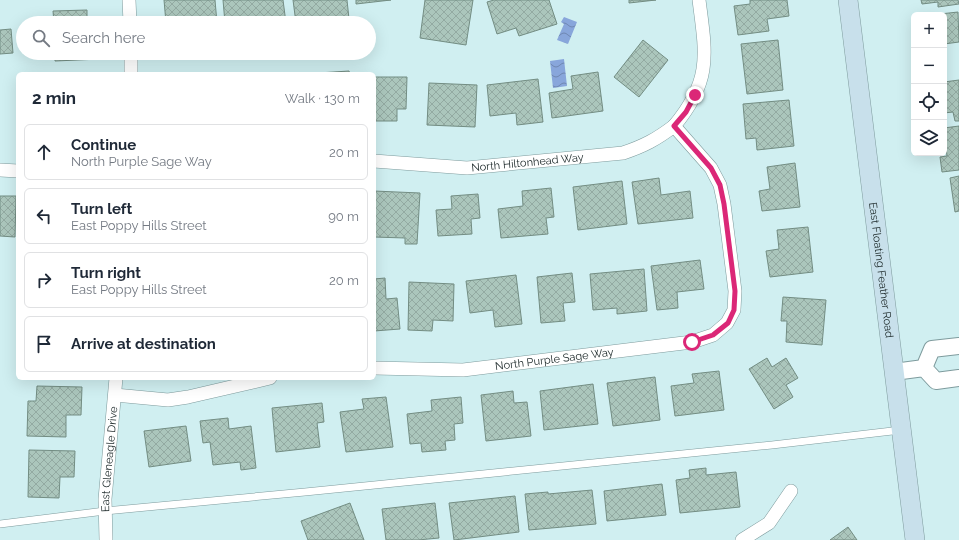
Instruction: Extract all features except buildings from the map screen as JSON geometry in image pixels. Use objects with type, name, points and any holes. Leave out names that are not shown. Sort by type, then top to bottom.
[{"type":"main road","name":"East Floating Feather Road","points":[[848,0],[915,540]]},
{"type":"street","points":[[130,0],[130,16]]},
{"type":"street","name":"North Hiltonhead Way","points":[[376,161],[467,168],[623,153],[642,147],[659,138],[674,126],[689,106],[702,77],[704,46],[698,0]]},
{"type":"street","points":[[130,60],[131,72]]},
{"type":"street","name":"North Purple Sage Way","points":[[376,368],[463,370],[692,342],[713,335],[728,323],[734,310],[735,291],[724,204],[720,185],[711,168],[674,126]]},
{"type":"street","points":[[0,170],[16,171]]},
{"type":"street","points":[[924,368],[932,349],[959,346]]},
{"type":"street","points":[[894,372],[924,368]]},
{"type":"street","points":[[924,368],[936,381],[959,378]]},
{"type":"street","name":"East Gleneagle Drive","points":[[106,540],[105,511],[116,380]]},
{"type":"street","points":[[115,395],[168,400],[188,397],[261,380]]},
{"type":"street","points":[[742,540],[769,523],[791,491]]},
{"type":"lane","points":[[0,524],[105,511],[748,448],[901,430]]},
{"type":"water","points":[[564,17],[577,22],[568,44],[557,40],[564,24],[561,22]]},
{"type":"water","points":[[564,59],[567,86],[553,88],[550,61]]},
{"type":"route","points":[[692,342],[713,335],[728,323],[734,310],[735,291],[724,204],[720,185],[711,168],[674,126],[686,112],[695,95]]}]
